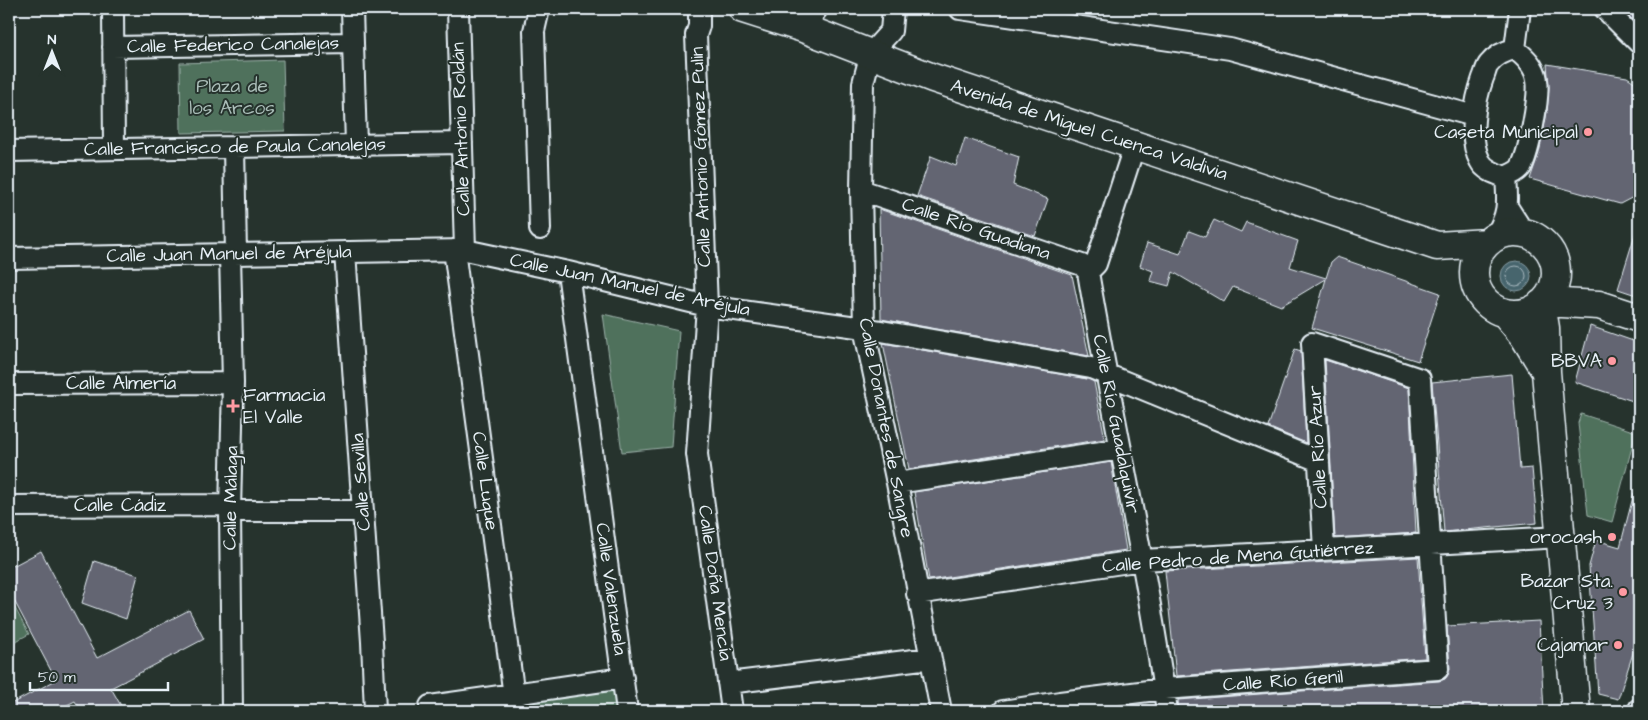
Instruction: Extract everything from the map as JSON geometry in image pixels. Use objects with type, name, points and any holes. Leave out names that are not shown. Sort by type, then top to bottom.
[{"type":"street","points":[[113,9],[114,149]]},
{"type":"street","points":[[352,9],[356,145]]},
{"type":"street","name":"Calle Antonio Roldán","points":[[458,9],[462,143],[460,250]]},
{"type":"street","points":[[539,9],[534,31],[540,229]]},
{"type":"street","name":"Calle Antonio Gómez Pulin","points":[[697,454],[707,306],[696,34],[699,9]]},
{"type":"street","name":"Avenida de Miguel Cuenca Valdivia","points":[[744,9],[810,18],[870,53],[933,78],[1437,246],[1474,280]]},
{"type":"street","points":[[870,53],[891,32],[894,9]]},
{"type":"street","points":[[960,9],[1230,49],[1474,116]]},
{"type":"street","points":[[1515,49],[1520,9]]},
{"type":"street","points":[[1605,9],[1639,43]]},
{"type":"street","name":"Calle Federico Canalejas","points":[[113,47],[353,43]]},
{"type":"street","points":[[1515,49],[1529,60],[1537,79],[1528,152],[1520,169],[1506,178],[1490,172],[1480,162],[1475,143],[1474,116],[1478,91],[1488,64],[1503,51],[1515,49]]},
{"type":"street","name":"Calle Donantes de Sangre","points":[[870,53],[863,83],[861,190],[864,328],[897,483],[941,711]]},
{"type":"street","name":"Calle Francisco de Paula Canalejas","points":[[9,151],[462,143]]},
{"type":"street","points":[[1088,272],[1096,264],[1135,144]]},
{"type":"street","name":"Calle Málaga","points":[[232,711],[230,508],[233,383],[234,147]]},
{"type":"street","points":[[1506,178],[1508,208],[1503,223],[1476,259],[1474,280],[1478,290],[1484,300],[1494,308],[1505,313],[1527,313],[1543,303],[1554,286],[1556,266]]},
{"type":"street","name":"Calle Río Guadiana","points":[[861,190],[1082,265],[1088,272]]},
{"type":"street","points":[[1508,208],[1524,233]]},
{"type":"street","points":[[1491,240],[1514,232],[1533,236],[1548,249],[1556,266],[1599,305]]},
{"type":"street","name":"Avenida de Miguel Cuenca Valdivia","points":[[1437,246],[1491,240]]},
{"type":"street","name":"Calle Juan Manuel de Aréjula","points":[[9,258],[460,250],[568,272],[707,306],[864,328],[1090,368],[1319,461]]},
{"type":"street","name":"Calle Luque","points":[[460,250],[515,703]]},
{"type":"street","name":"Calle Sevilla","points":[[345,252],[372,642],[375,711]]},
{"type":"street","name":"Calle Valenzuela","points":[[568,272],[627,711]]},
{"type":"street","name":"Calle Río Guadalquivir","points":[[1088,272],[1105,375],[1142,560],[1167,711]]},
{"type":"street","points":[[1543,303],[1599,305],[1639,318]]},
{"type":"street","points":[[1543,303],[1546,372],[1576,711]]},
{"type":"street","points":[[1505,313],[1524,336],[1546,372]]},
{"type":"street","name":"Calle Río Azur","points":[[1324,550],[1312,343],[1420,379],[1431,544]]},
{"type":"street","name":"Calle Almería","points":[[9,384],[233,383]]},
{"type":"street","points":[[897,483],[1121,449]]},
{"type":"street","name":"Calle Doña Mencía","points":[[697,454],[732,711]]},
{"type":"street","name":"Calle Cádiz","points":[[9,506],[363,511]]},
{"type":"street","name":"Calle Pedro de Mena Gutiérrez","points":[[917,594],[1142,560],[1561,537]]},
{"type":"street","name":"Calle Río Genil","points":[[1003,711],[1061,707],[1164,689],[1438,670],[1431,544]]},
{"type":"street","points":[[728,683],[930,658]]},
{"type":"street","points":[[430,706],[515,703],[623,678]]},
{"type":"green space","name":"Plaza de los Arcos","points":[[283,60],[285,131],[181,133],[180,63]]},
{"type":"green space","points":[[603,314],[679,331],[671,447],[622,452]]},
{"type":"green space","points":[[1581,414],[1636,432],[1612,522],[1588,515],[1578,423]]},
{"type":"green space","points":[[9,597],[29,634],[9,645]]},
{"type":"green space","points":[[623,678],[627,711],[431,711]]},
{"type":"water","points":[[1516,261],[1522,262],[1530,270],[1530,282],[1522,290],[1516,291],[1510,290],[1502,282],[1501,276],[1502,270],[1510,262]]},
{"type":"building","points":[[1622,9],[1639,9],[1639,26]]},
{"type":"building","name":"Caseta Municipal","points":[[1547,64],[1627,77],[1639,85],[1639,194],[1620,204],[1530,179],[1539,153],[1547,112],[1549,87]]},
{"type":"building","points":[[965,138],[1019,157],[1013,185],[1048,199],[1035,236],[917,196],[931,156],[956,166]]},
{"type":"building","points":[[879,209],[1072,275],[1089,356],[881,319]]},
{"type":"building","points":[[1214,220],[1241,232],[1246,222],[1298,241],[1290,267],[1326,278],[1331,262],[1337,257],[1440,293],[1418,361],[1312,328],[1326,279],[1281,306],[1233,287],[1224,302],[1173,272],[1169,286],[1150,281],[1153,271],[1140,266],[1147,243],[1180,254],[1189,231],[1205,237]]},
{"type":"building","points":[[1636,231],[1639,231],[1639,296],[1618,289]]},
{"type":"building","points":[[1590,326],[1639,343],[1639,403],[1575,382]]},
{"type":"building","points":[[883,343],[1088,379],[1094,382],[1105,439],[909,469]]},
{"type":"building","points":[[1295,349],[1301,351],[1306,443],[1268,427]]},
{"type":"building","points":[[1325,360],[1409,388],[1416,533],[1335,538]]},
{"type":"building","points":[[1512,374],[1520,469],[1532,468],[1537,523],[1444,532],[1432,382]]},
{"type":"building","points":[[1111,462],[1126,550],[929,580],[914,492]]},
{"type":"building","points":[[1634,493],[1639,494],[1639,635],[1618,699],[1598,694],[1589,566],[1596,540],[1620,547]]},
{"type":"building","points":[[41,551],[97,658],[189,610],[204,639],[111,688],[124,711],[81,711],[75,701],[55,711],[9,711],[9,705],[56,680],[9,591],[9,568]]},
{"type":"building","points":[[1418,557],[1425,658],[1176,676],[1165,571]]},
{"type":"building","points":[[94,561],[138,575],[126,619],[82,603]]},
{"type":"building","points":[[1539,621],[1544,711],[1179,711],[1178,700],[1439,681],[1445,679],[1450,669],[1447,626]]},
{"type":"place","name":"Caseta Municipal","points":[[1588,132]]},
{"type":"place","name":"BBVA","points":[[1612,361]]},
{"type":"place","name":"Farmacia El Valle","points":[[233,406]]},
{"type":"place","name":"orocash","points":[[1612,537]]},
{"type":"place","name":"Bazar Sta. Cruz 3","points":[[1623,592]]},
{"type":"place","name":"Cajamar","points":[[1618,645]]}]
